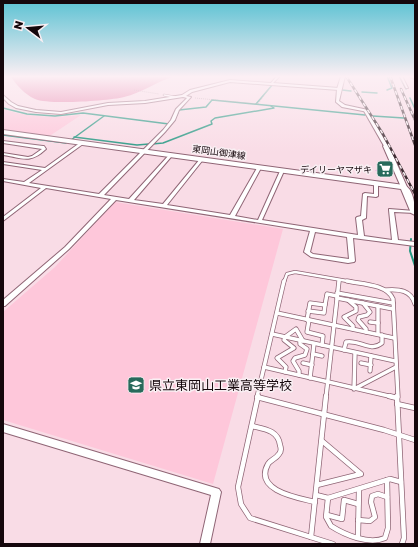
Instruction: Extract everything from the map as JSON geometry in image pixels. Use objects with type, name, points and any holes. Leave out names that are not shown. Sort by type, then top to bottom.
[{"type":"main road","name":"東岡山御津線","points":[[3,132],[404,187]]},
{"type":"main road","points":[[404,187],[415,213]]},
{"type":"street","points":[[9,102],[17,107],[36,111],[60,113],[108,104],[148,102]]},
{"type":"street","points":[[100,196],[170,123],[177,110],[185,102]]},
{"type":"street","points":[[338,102],[347,106],[366,111],[386,146],[404,187]]},
{"type":"street","points":[[3,142],[43,147],[44,149],[33,157],[28,158],[3,154]]},
{"type":"street","points":[[26,183],[82,143]]},
{"type":"street","points":[[130,201],[170,156]]},
{"type":"street","points":[[164,206],[201,160]]},
{"type":"street","points":[[3,163],[46,169]]},
{"type":"street","points":[[232,217],[259,168]]},
{"type":"street","points":[[259,222],[282,171]]},
{"type":"street","points":[[3,180],[259,222],[415,244]]},
{"type":"street","points":[[361,237],[359,218],[363,218],[365,194],[376,196],[376,184]]},
{"type":"street","points":[[3,219],[45,187]]},
{"type":"street","points":[[3,304],[53,261],[114,199]]},
{"type":"street","points":[[395,240],[391,210],[415,213]]},
{"type":"street","points":[[313,230],[307,252],[311,255],[348,261],[352,261],[350,236]]},
{"type":"street","points":[[3,428],[216,492],[205,544]]},
{"type":"lane","points":[[333,544],[250,518],[243,509],[239,499],[238,487],[277,313],[287,274],[295,272],[302,272],[380,287],[391,294],[393,303],[404,538],[402,544]]},
{"type":"lane","points":[[311,537],[339,280]]},
{"type":"lane","points":[[386,290],[395,289],[409,292],[413,295],[415,304]]},
{"type":"lane","points":[[308,310],[324,313],[327,294],[393,303]]},
{"type":"lane","points":[[337,296],[348,300],[393,308]]},
{"type":"lane","points":[[348,300],[356,307],[356,310],[344,317],[353,326],[353,329]]},
{"type":"lane","points":[[322,346],[323,336],[307,332],[308,310],[310,303],[326,305]]},
{"type":"lane","points":[[363,303],[370,312],[359,317],[358,320],[366,329],[366,332]]},
{"type":"lane","points":[[344,350],[346,342],[351,340],[371,348],[378,347],[382,344],[378,323],[378,306]]},
{"type":"lane","points":[[277,313],[394,338]]},
{"type":"lane","points":[[370,322],[378,323]]},
{"type":"lane","points":[[285,337],[296,328],[301,341],[300,344],[307,352],[305,355],[295,358],[293,361],[299,371],[299,375]]},
{"type":"lane","points":[[272,334],[395,361]]},
{"type":"lane","points":[[285,337],[284,340],[294,348],[277,358],[286,367],[285,372]]},
{"type":"lane","points":[[310,378],[314,344]]},
{"type":"lane","points":[[354,388],[355,353]]},
{"type":"lane","points":[[313,354],[322,356]]},
{"type":"lane","points":[[370,371],[371,356]]},
{"type":"lane","points":[[303,363],[312,365]]},
{"type":"lane","points":[[362,363],[371,365]]},
{"type":"lane","points":[[264,367],[397,398]]},
{"type":"lane","points":[[354,388],[396,367]]},
{"type":"lane","points":[[257,397],[398,434],[415,440]]},
{"type":"lane","points":[[397,404],[415,408]]},
{"type":"lane","points":[[252,426],[272,432],[280,442],[278,454],[266,466],[266,478],[270,486],[278,492],[315,502]]},
{"type":"lane","points":[[317,485],[361,474],[322,441]]},
{"type":"lane","points":[[316,495],[328,498],[359,490],[390,479],[401,482]]},
{"type":"lane","points":[[328,498],[328,524],[334,529],[374,541],[385,538],[388,528],[387,480]]},
{"type":"lane","points":[[358,536],[359,490]]},
{"type":"lane","points":[[358,520],[370,521],[375,517],[375,510],[371,503],[372,496],[378,494],[387,497]]},
{"type":"lane","points":[[327,515],[342,519],[344,500],[358,504]]},
{"type":"path","points":[[234,102],[258,104],[260,102]]},
{"type":"shaded area","points":[[47,102],[78,102],[65,102]]},
{"type":"shaded area","points":[[3,109],[16,113],[36,116],[58,117],[81,115],[48,137],[3,131]]},
{"type":"shaded area","points":[[115,202],[283,229],[213,484],[3,420],[3,312],[55,267]]},
{"type":"building","points":[[382,165],[391,166],[393,173],[375,171]]},
{"type":"waterway","points":[[177,115],[179,110],[206,107],[211,102]]},
{"type":"waterway","points":[[228,102],[365,115]]},
{"type":"waterway","points":[[412,102],[415,109]]},
{"type":"waterway","points":[[152,144],[163,143],[212,124],[211,121],[215,118],[274,108],[271,106]]},
{"type":"waterway","points":[[3,108],[27,114],[55,116],[83,113],[169,124],[175,120]]},
{"type":"waterway","points":[[75,137],[104,116]]},
{"type":"waterway","points":[[373,116],[404,118]]},
{"type":"waterway","points":[[3,135],[66,143]]},
{"type":"waterway","points":[[71,140],[75,137]]},
{"type":"waterway","points":[[75,137],[137,145],[149,144]]},
{"type":"waterway","points":[[411,239],[410,251],[415,266]]},
{"type":"railway","points":[[362,102],[383,134],[415,194]]},
{"type":"railway","points":[[399,102],[415,145]]},
{"type":"railway","points":[[407,102],[415,120]]},
{"type":"place","name":"デイリーヤマザキ","points":[[385,169]]},
{"type":"place","name":"県立東岡山工業高等学校","points":[[136,385]]}]
